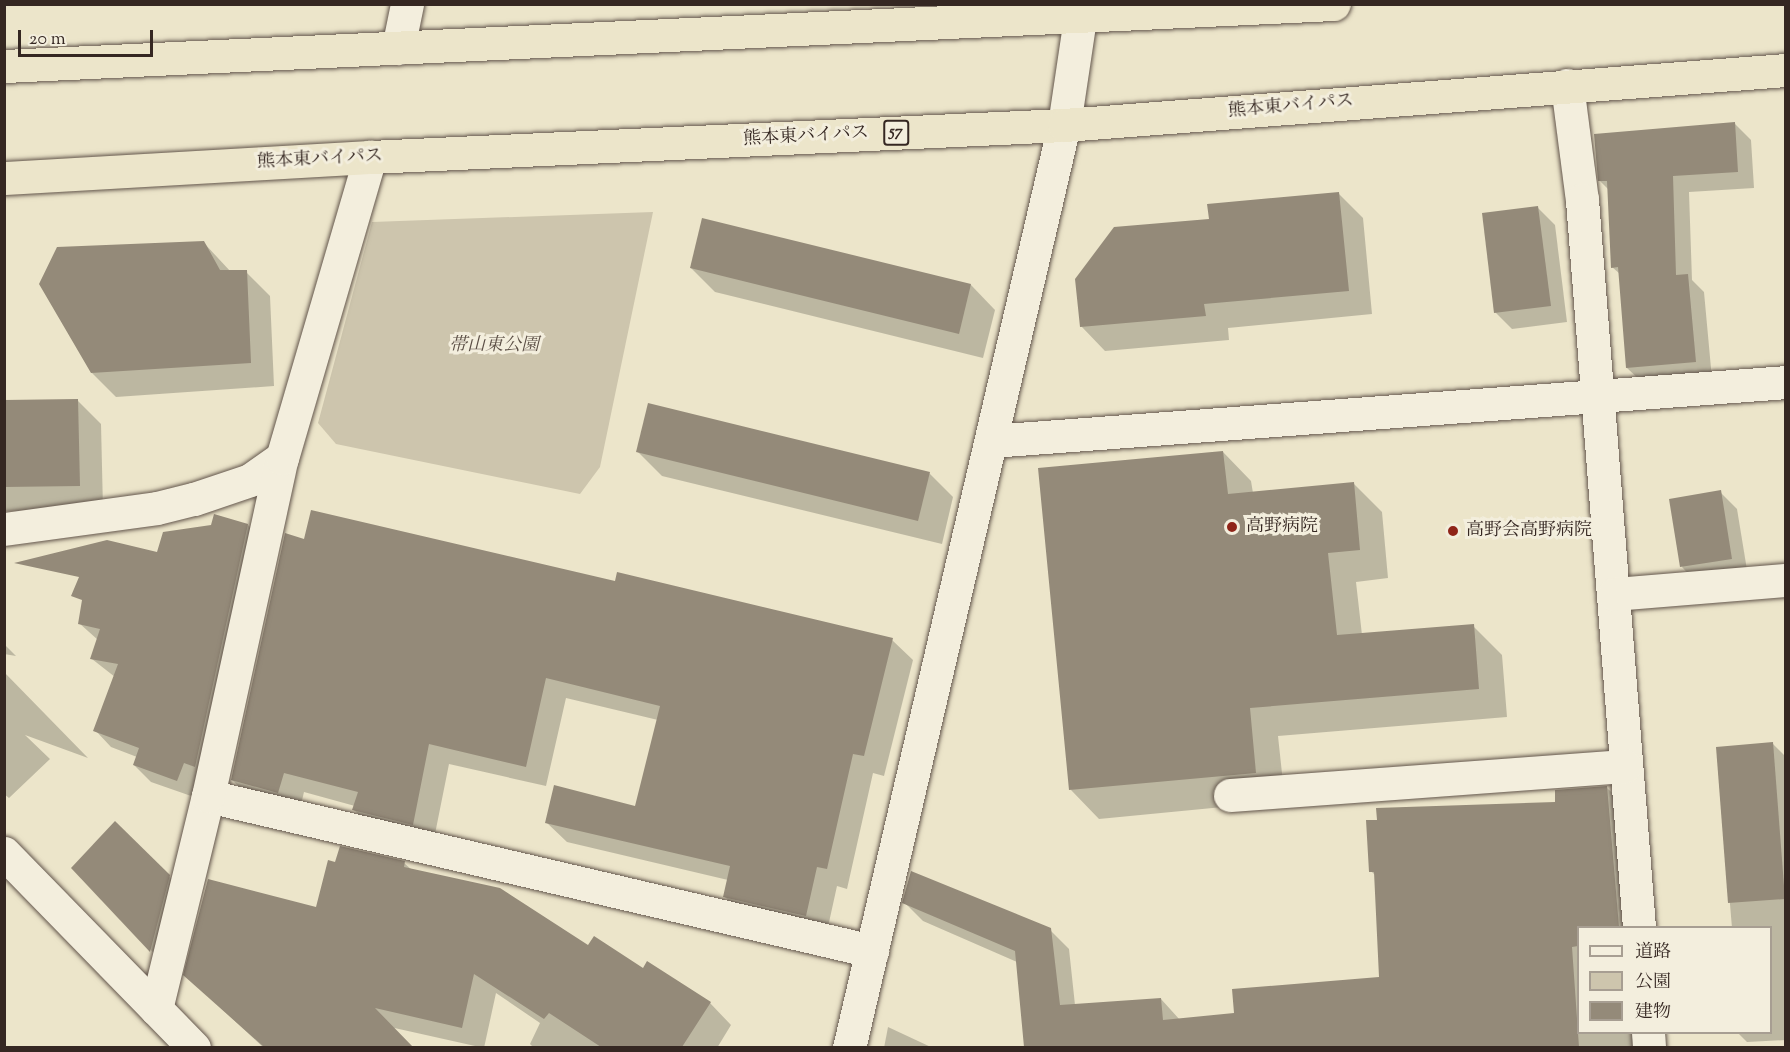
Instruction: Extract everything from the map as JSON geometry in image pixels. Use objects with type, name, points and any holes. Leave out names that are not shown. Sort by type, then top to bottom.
[{"type":"highway","points":[[4,66],[1079,12],[1334,4]]},
{"type":"highway","name":"熊本東バイパス","points":[[4,178],[370,157],[1064,125],[1785,70]]},
{"type":"street","points":[[398,48],[407,4]]},
{"type":"street","points":[[849,1047],[1064,125],[1079,12]]},
{"type":"street","points":[[1567,85],[1582,200],[1639,926]]},
{"type":"street","points":[[156,1009],[208,796],[282,458],[370,157]]},
{"type":"street","points":[[991,441],[1785,382]]},
{"type":"street","points":[[4,529],[157,508],[194,499],[250,480],[282,458]]},
{"type":"street","points":[[1614,594],[1785,580]]},
{"type":"street","points":[[1230,795],[1625,766]]},
{"type":"street","points":[[208,796],[872,951]]},
{"type":"street","points":[[4,853],[194,1047]]},
{"type":"green space","name":"帯山東公園","points":[[653,212],[600,467],[580,494],[336,444],[318,423],[372,222]]},
{"type":"building","points":[[1735,122],[1738,172],[1673,176],[1676,275],[1688,274],[1696,362],[1626,368],[1618,267],[1611,268],[1607,181],[1598,181],[1594,134]]},
{"type":"building","points":[[1339,192],[1349,291],[1204,304],[1206,316],[1080,327],[1075,279],[1114,227],[1209,219],[1207,204]]},
{"type":"building","points":[[1538,206],[1551,306],[1494,313],[1482,213]]},
{"type":"building","points":[[702,218],[971,284],[959,334],[690,268]]},
{"type":"building","points":[[204,241],[220,270],[247,270],[251,363],[91,373],[39,284],[57,247]]},
{"type":"building","points":[[78,399],[80,486],[4,487],[4,400]]},
{"type":"building","points":[[648,403],[930,472],[918,521],[636,452]]},
{"type":"building","points":[[1223,451],[1228,494],[1354,482],[1360,550],[1328,553],[1337,635],[1474,624],[1479,689],[1250,708],[1256,773],[1069,790],[1038,468]]},
{"type":"building","points":[[1721,490],[1732,559],[1680,567],[1669,499]]},
{"type":"building","points":[[311,510],[615,581],[617,572],[893,638],[864,756],[853,754],[827,869],[817,867],[806,916],[723,897],[730,866],[545,823],[554,785],[635,806],[660,706],[546,678],[526,767],[429,744],[413,825],[352,810],[358,792],[284,773],[278,793],[231,780],[285,533],[304,539]]},
{"type":"building","points":[[214,514],[248,524],[195,767],[184,763],[177,781],[133,765],[139,748],[93,731],[118,664],[90,659],[100,629],[78,624],[82,600],[71,596],[79,577],[14,563],[107,540],[157,552],[163,532],[211,525]]},
{"type":"building","points":[[1773,742],[1785,899],[1728,903],[1716,747]]},
{"type":"building","points":[[1607,786],[1619,926],[1577,926],[1577,946],[1572,947],[1579,1047],[1024,1047],[1015,951],[902,903],[911,871],[1051,928],[1060,1005],[1161,998],[1163,1020],[1234,1013],[1232,989],[1379,977],[1374,872],[1369,872],[1366,820],[1377,820],[1376,808],[1555,802],[1555,790]]},
{"type":"building","points":[[115,821],[170,875],[150,952],[71,868]]},
{"type":"building","points":[[340,846],[405,861],[404,867],[500,888],[588,945],[594,936],[643,968],[647,961],[711,1002],[682,1047],[601,1047],[549,1013],[544,1019],[474,974],[462,1028],[375,1008],[413,1047],[264,1047],[183,975],[208,879],[316,907],[328,860],[335,862]]},
{"type":"place","name":"高野病院","points":[[1232,527]]},
{"type":"place","name":"高野会高野病院","points":[[1453,531]]}]
